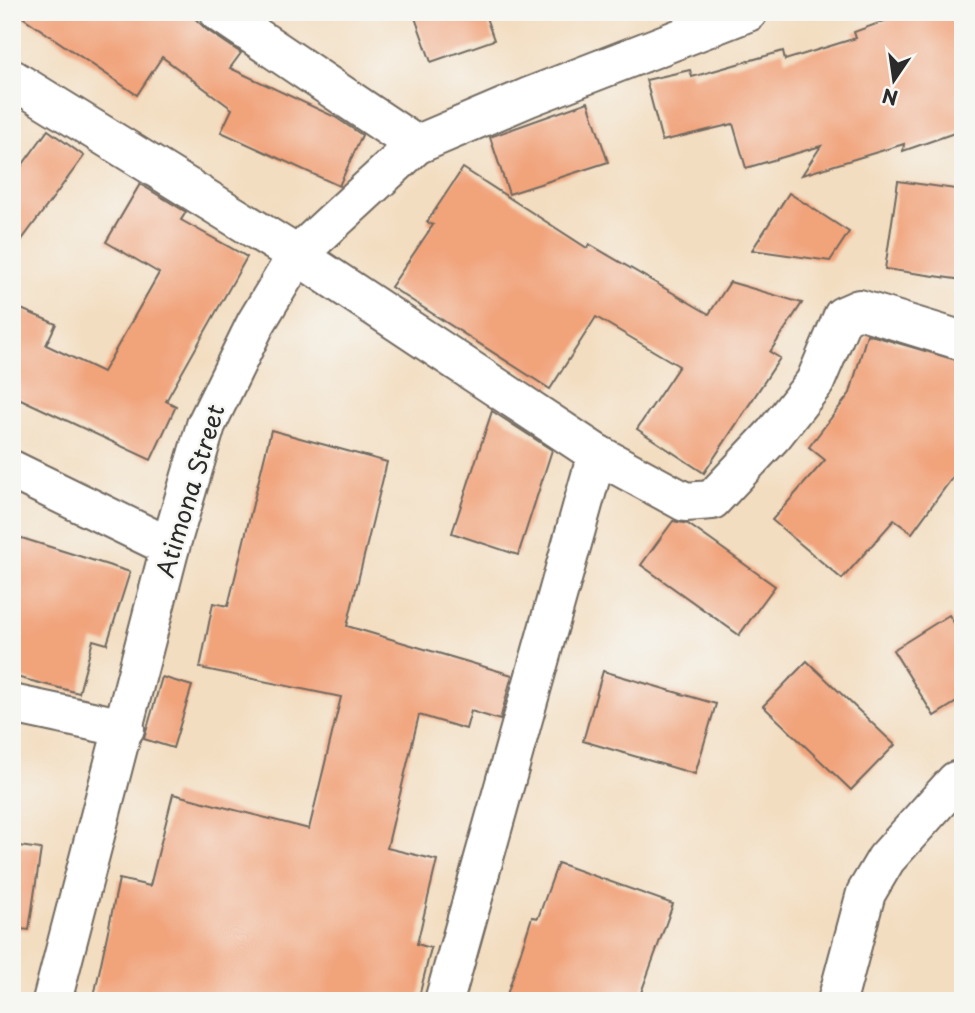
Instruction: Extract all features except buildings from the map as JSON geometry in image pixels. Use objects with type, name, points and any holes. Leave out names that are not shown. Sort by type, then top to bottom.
[{"type":"street","points":[[219,12],[416,145]]},
{"type":"street","name":"Atimona Street","points":[[52,1001],[170,547],[206,425],[256,323],[298,255],[416,145],[529,97],[748,12]]},
{"type":"street","points":[[12,79],[298,255],[597,454],[685,502],[712,500],[774,434],[815,382],[844,316],[850,311],[859,309],[963,341]]},
{"type":"street","points":[[444,1001],[597,454]]},
{"type":"street","points":[[12,470],[170,547]]},
{"type":"street","points":[[12,704],[125,727]]},
{"type":"street","points":[[837,1001],[866,893],[886,859],[956,781]]}]
